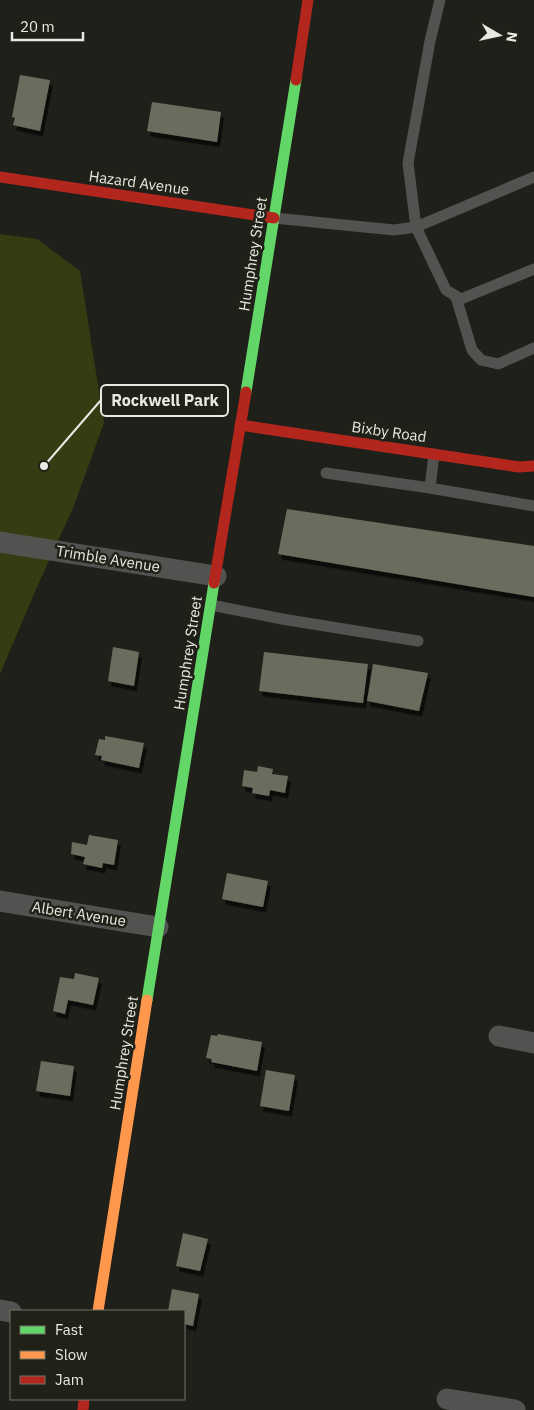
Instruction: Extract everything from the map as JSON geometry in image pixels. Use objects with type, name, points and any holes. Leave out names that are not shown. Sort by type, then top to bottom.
[{"type":"street","name":"Humphrey Street","points":[[98,1310],[308,0]]},
{"type":"street","name":"Hazard Avenue","points":[[0,177],[274,218]]},
{"type":"street","name":"Bixby Road","points":[[240,425],[529,468]]},
{"type":"street","name":"Trimble Avenue","points":[[0,542],[216,576]]},
{"type":"street","name":"Albert Avenue","points":[[0,901],[158,927]]},
{"type":"street","points":[[499,1036],[534,1043]]},
{"type":"street","points":[[447,1399],[515,1410]]},
{"type":"lane","points":[[440,0],[430,41],[408,163],[416,227],[446,290],[461,299],[534,269]]},
{"type":"lane","points":[[274,218],[394,230],[416,227],[534,178]]},
{"type":"lane","points":[[456,296],[472,350],[481,360],[498,364],[534,348]]},
{"type":"lane","points":[[430,488],[434,454]]},
{"type":"lane","points":[[326,473],[534,506]]},
{"type":"lane","points":[[212,605],[282,619],[418,641]]},
{"type":"green space","points":[[0,234],[37,239],[80,271],[104,423],[73,508],[0,674]]},
{"type":"building","points":[[20,75],[50,80],[40,131],[13,125],[15,118],[12,117]]},
{"type":"building","points":[[152,102],[221,112],[217,142],[147,131]]},
{"type":"building","points":[[287,509],[534,546],[534,597],[278,554]]},
{"type":"building","points":[[113,647],[139,652],[134,686],[108,681]]},
{"type":"building","points":[[264,652],[368,664],[363,703],[259,691]]},
{"type":"building","points":[[373,664],[428,673],[419,711],[367,701]]},
{"type":"building","points":[[105,736],[144,743],[139,768],[101,760],[102,756],[95,755],[99,739],[105,740]]},
{"type":"building","points":[[258,766],[273,769],[272,774],[288,776],[285,793],[270,790],[269,796],[252,793],[253,788],[242,786],[244,770],[257,772]]},
{"type":"building","points":[[89,835],[118,840],[114,865],[103,863],[102,868],[83,864],[85,857],[71,854],[72,842],[87,845]]},
{"type":"building","points":[[227,873],[268,881],[263,907],[222,899]]},
{"type":"building","points":[[75,973],[99,978],[93,1005],[68,1000],[65,1014],[53,1011],[60,977],[74,979]]},
{"type":"building","points":[[218,1034],[262,1042],[257,1071],[211,1062],[212,1059],[206,1058],[211,1035],[217,1036]]},
{"type":"building","points":[[41,1061],[74,1066],[70,1096],[36,1091]]},
{"type":"building","points":[[266,1070],[295,1075],[289,1111],[260,1106]]},
{"type":"building","points":[[183,1233],[208,1239],[200,1271],[176,1266]]},
{"type":"building","points":[[172,1289],[199,1294],[193,1326],[185,1324],[185,1310],[168,1310]]},
{"type":"traffic: fast","points":[[246,392],[296,80]]},
{"type":"traffic: fast","points":[[147,1000],[214,583]]},
{"type":"traffic: slow","points":[[98,1310],[147,1000]]},
{"type":"traffic: jam","points":[[296,80],[308,0]]},
{"type":"traffic: jam","points":[[0,177],[274,218]]},
{"type":"traffic: jam","points":[[214,583],[246,392]]},
{"type":"traffic: jam","points":[[240,425],[519,467],[534,466]]},
{"type":"traffic: jam","points":[[83,1410],[84,1400]]},
{"type":"place","name":"Rockwell Park","points":[[44,466]]}]
